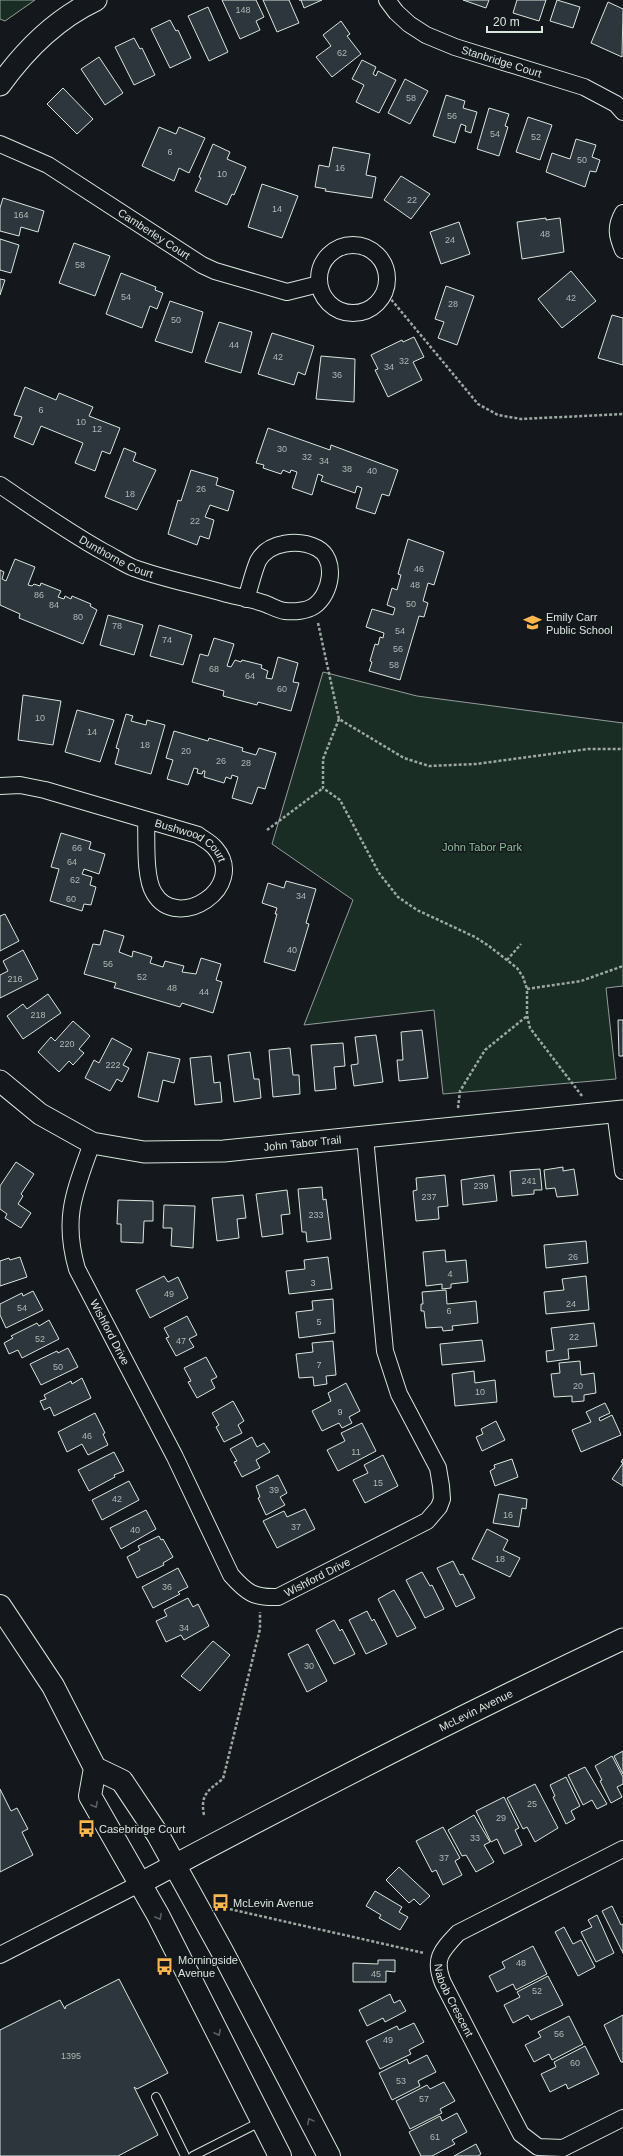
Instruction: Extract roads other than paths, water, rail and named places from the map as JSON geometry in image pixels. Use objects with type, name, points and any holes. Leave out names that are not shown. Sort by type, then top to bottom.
[{"type":"main road","points":[[0,1606],[53,1686],[95,1768],[122,1781],[158,1835],[222,1951],[328,2156]]},
{"type":"main road","points":[[95,1768],[90,1796],[158,1915],[280,2156]]},
{"type":"street","points":[[0,85],[14,66],[41,39],[75,10],[96,0]]},
{"type":"street","name":"Stanbridge Court","points":[[387,0],[396,12],[409,24],[426,35],[455,47],[584,87],[616,104],[623,112]]},
{"type":"street","name":"Camberley Court","points":[[0,144],[48,165],[202,265],[215,271],[287,292],[319,284]]},
{"type":"street","points":[[623,213],[616,231],[623,250]]},
{"type":"street","points":[[361,246],[373,251],[382,261],[387,279],[384,292],[380,299],[368,309],[361,312],[345,312],[337,309],[326,299],[319,284],[320,271],[330,254],[341,247],[361,246]]},
{"type":"street","name":"Dunthorne Court","points":[[0,485],[86,542],[133,567],[284,611],[300,611],[314,606],[326,592],[330,577],[328,564],[320,550],[301,543],[281,544],[264,554],[258,561],[246,599]]},
{"type":"street","name":"Bushwood Court","points":[[0,786],[20,786],[45,790],[198,835],[216,850],[223,864],[220,886],[210,899],[190,907],[168,905],[159,900],[153,892],[149,872],[146,820]]},
{"type":"street","name":"John Tabor Trail","points":[[0,1081],[40,1114],[92,1143],[144,1152],[224,1151],[590,1112],[619,1111]]},
{"type":"street","points":[[619,1111],[623,1171]]},
{"type":"street","name":"Wishford Drive","points":[[92,1143],[72,1206],[69,1223],[71,1246],[77,1269],[175,1458],[231,1576],[244,1590],[261,1598],[278,1597],[427,1521],[439,1507],[442,1499],[438,1468],[399,1394],[385,1351],[365,1137]]},
{"type":"street","name":"McLevin Avenue","points":[[139,1884],[560,1669],[623,1639]]},
{"type":"street","name":"Nabob Crescent","points":[[623,1849],[458,1933],[442,1950],[438,1965],[443,1983],[520,2134],[538,2147],[563,2148],[623,2118]]},
{"type":"street","points":[[0,1955],[139,1884]]},
{"type":"lane","points":[[156,2097],[186,2156]]},
{"type":"lane","points":[[193,2156],[262,2121]]},
{"type":"place","name":"Emily Carr Public School","points":[[533,623]]},
{"type":"place","name":"Casebridge Court","points":[[86,1829]]},
{"type":"place","name":"McLevin Avenue","points":[[220,1903]]},
{"type":"place","name":"Morningside Avenue","points":[[165,1966]]},
{"type":"park label","name":"John Tabor Park","points":[[482,847]]}]
